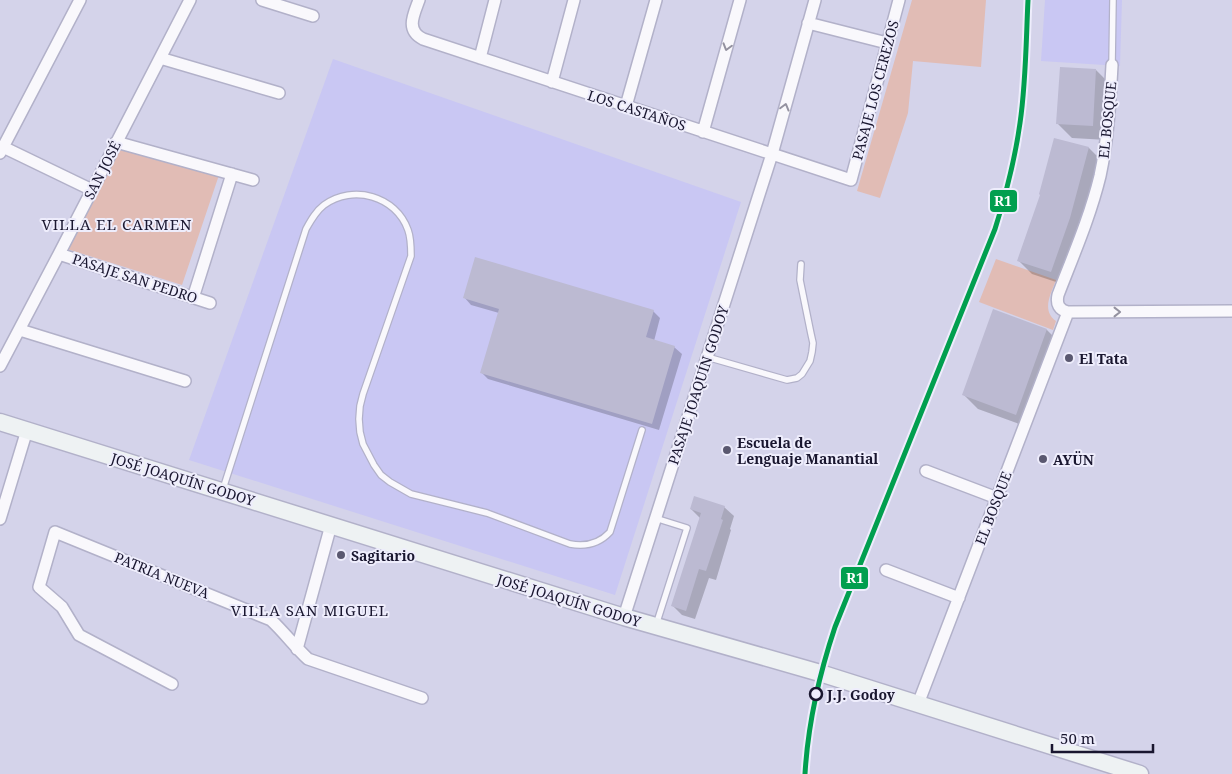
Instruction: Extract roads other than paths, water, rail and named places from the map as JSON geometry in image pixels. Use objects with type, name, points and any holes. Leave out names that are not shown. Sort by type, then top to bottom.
[{"type":"street","points":[[80,0],[2,150],[92,190]]},
{"type":"street","name":"SAN JOSÉ","points":[[0,366],[60,254],[190,0]]},
{"type":"street","points":[[262,0],[313,16]]},
{"type":"street","name":"LOS CASTAÑOS","points":[[419,0],[412,27],[416,35],[423,40],[850,180]]},
{"type":"street","points":[[480,58],[495,0]]},
{"type":"street","points":[[552,82],[574,0]]},
{"type":"street","points":[[626,106],[656,0]]},
{"type":"street","points":[[703,132],[740,0]]},
{"type":"street","name":"PASAJE JOAQUÍN GODOY","points":[[624,617],[772,154],[814,0]]},
{"type":"street","name":"PASAJE LOS CEREZOS","points":[[850,180],[899,0]]},
{"type":"street","points":[[808,23],[887,43]]},
{"type":"street","points":[[160,58],[279,93]]},
{"type":"street","name":"EL BOSQUE","points":[[918,704],[1068,312],[1061,310],[1057,299],[1086,222],[1100,175],[1108,126],[1112,65]]},
{"type":"street","points":[[116,142],[253,180]]},
{"type":"street","points":[[193,298],[232,174]]},
{"type":"street","name":"PASAJE SAN PEDRO","points":[[60,254],[210,303]]},
{"type":"street","points":[[1068,312],[1232,311]]},
{"type":"street","points":[[20,330],[185,381]]},
{"type":"street","name":"JOSÉ JOAQUÍN GODOY","points":[[0,422],[655,627],[820,673],[1140,774]]},
{"type":"street","points":[[0,519],[28,430]]},
{"type":"street","points":[[926,471],[997,498]]},
{"type":"street","points":[[297,649],[331,525]]},
{"type":"street","name":"PATRIA NUEVA","points":[[172,684],[79,635],[62,607],[39,587],[55,532],[270,620],[282,630],[297,649],[308,659],[422,698]]},
{"type":"street","points":[[886,570],[959,598]]},
{"type":"lane","points":[[1112,65],[1113,0]]},
{"type":"lane","points":[[222,492],[306,229],[324,205],[342,196],[353,194],[373,197],[390,206],[403,220],[410,238],[410,256],[360,406],[360,432],[363,444],[374,465],[390,482],[411,494],[487,513],[570,544],[584,546],[598,542],[610,532],[642,430]]},
{"type":"lane","points":[[707,357],[782,379],[797,378],[802,374],[810,361],[813,343],[800,280],[801,264]]},
{"type":"lane","points":[[655,518],[687,528],[655,627]]},
{"type":"place","name":"El Tata","points":[[1069,358]]},
{"type":"place","name":"Escuela de Lenguaje Manantial","points":[[727,450]]},
{"type":"place","name":"AYÜN","points":[[1043,459]]},
{"type":"place","name":"Sagitario","points":[[341,555]]},
{"type":"place","name":"J.J. Godoy","points":[[816,694]]},
{"type":"district","name":"VILLA EL CARMEN","points":[[117,224]]},
{"type":"district","name":"VILLA SAN MIGUEL","points":[[310,610]]}]
